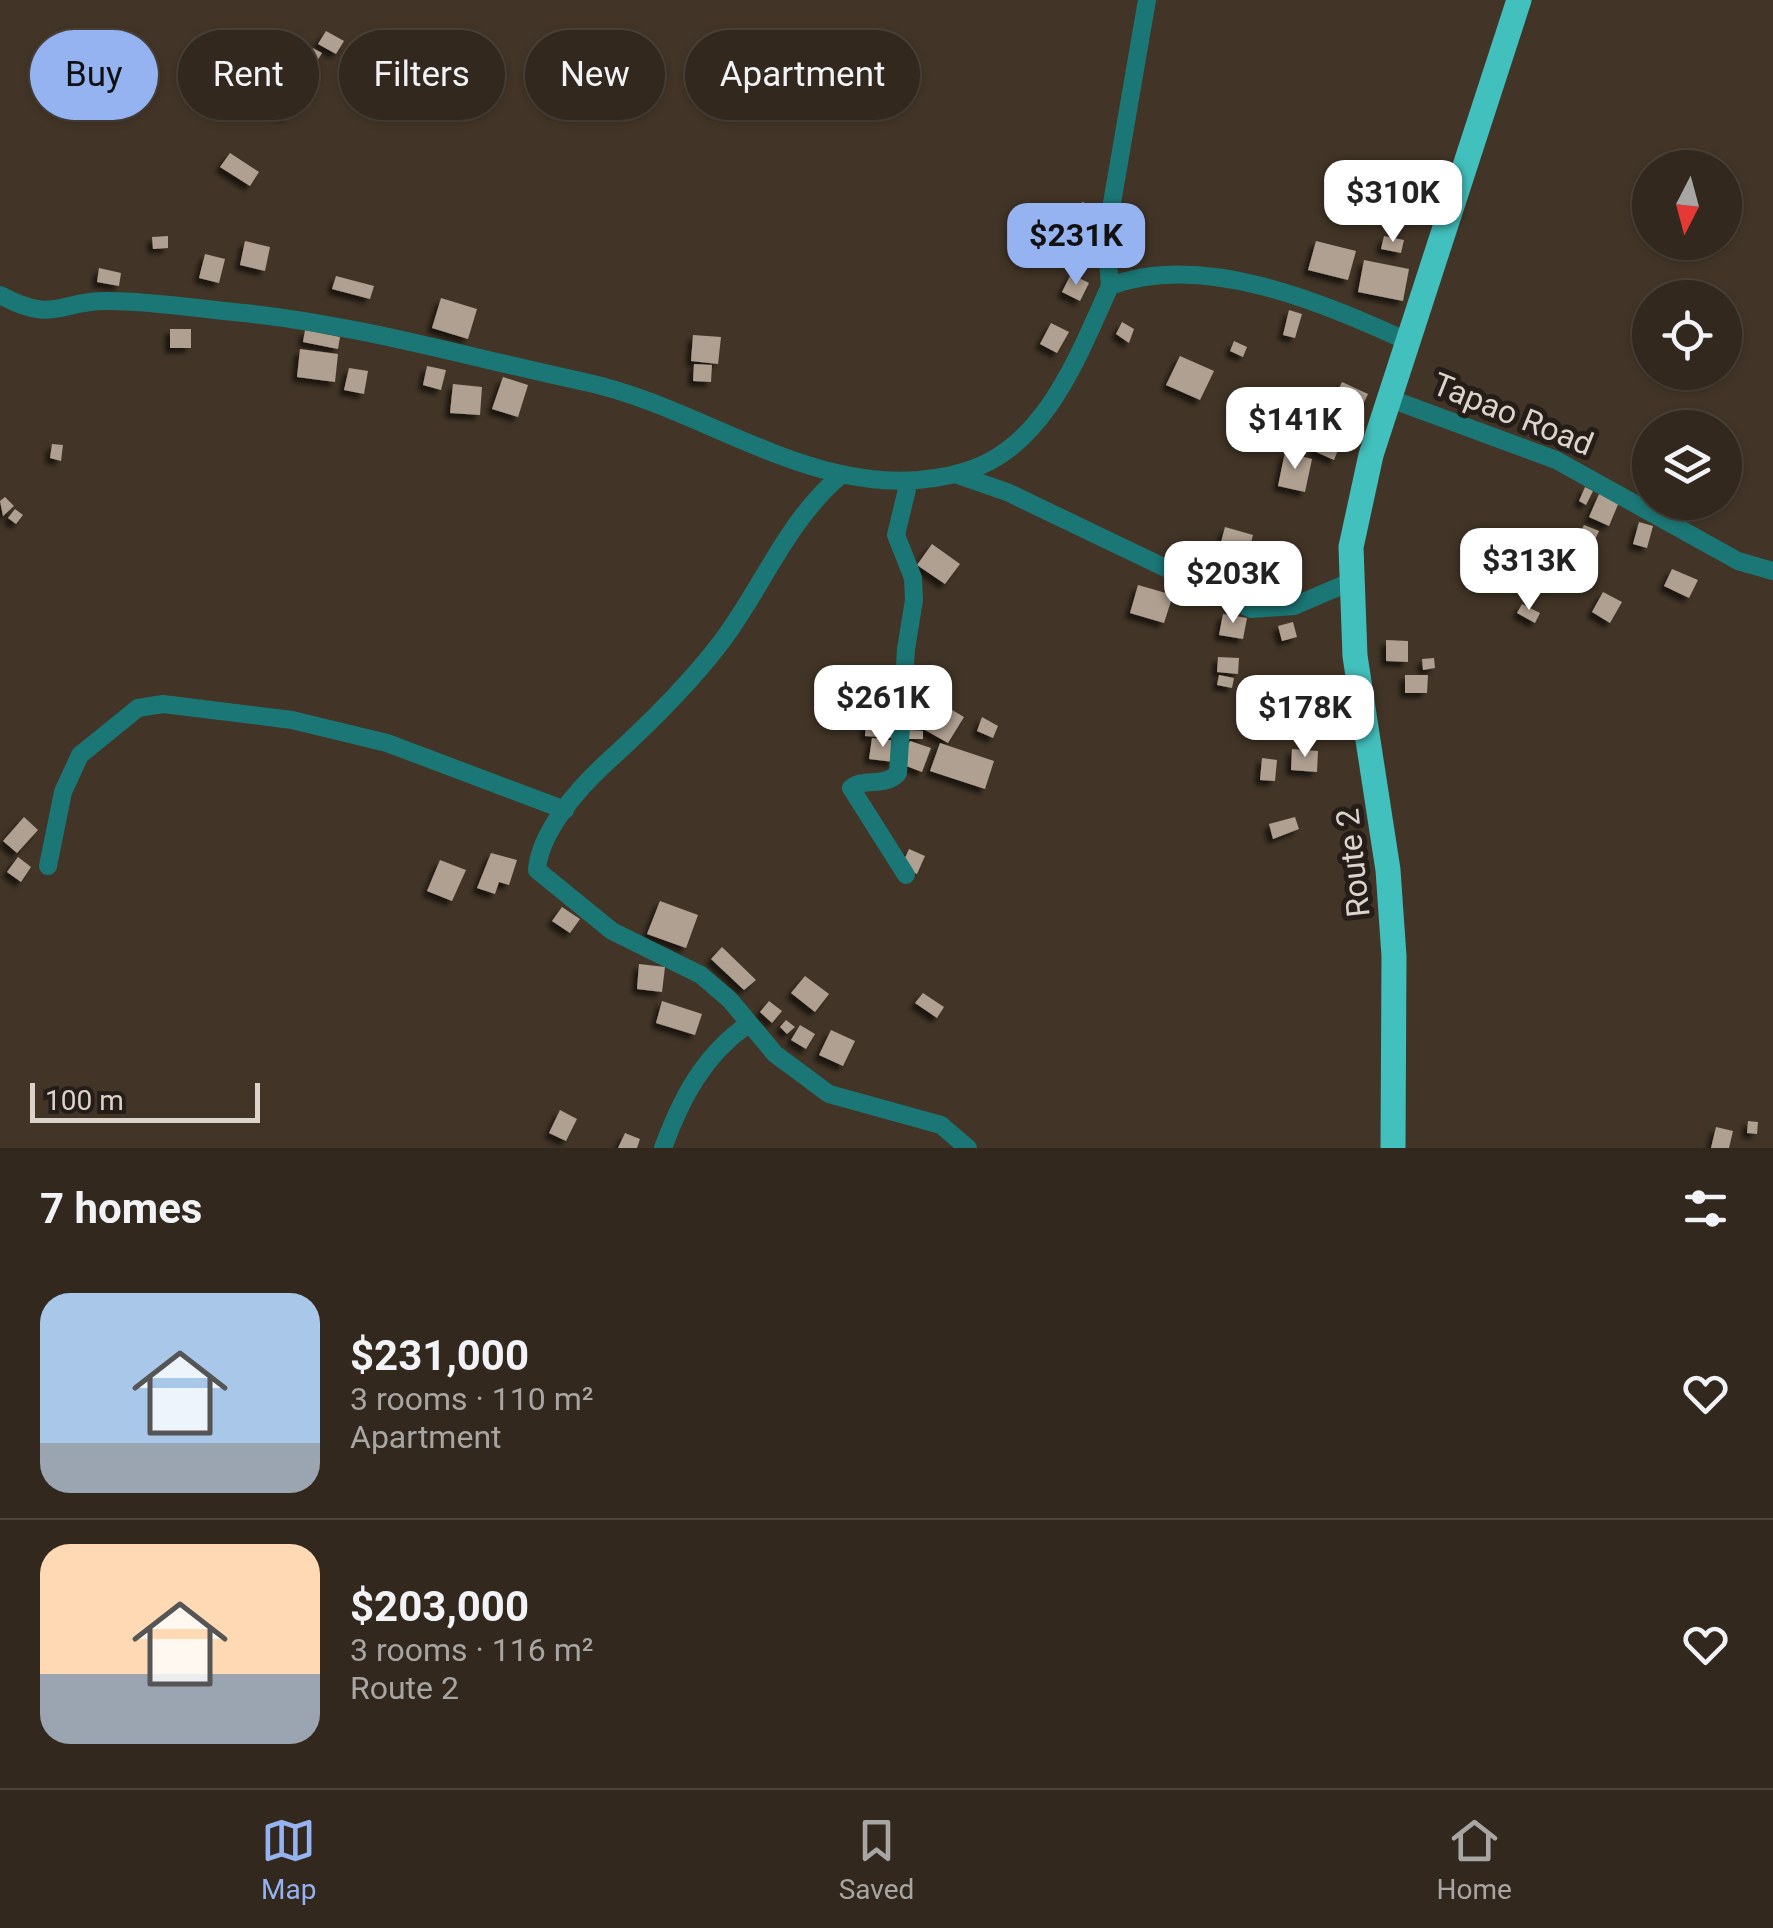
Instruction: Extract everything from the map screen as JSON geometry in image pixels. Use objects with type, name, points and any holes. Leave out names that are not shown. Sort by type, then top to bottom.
[{"type":"highway","name":"Route 2","points":[[1393,1148],[1394,956],[1388,870],[1355,656],[1350,582],[1361,496],[1388,398],[1518,0]]},
{"type":"street","points":[[0,295],[35,310],[55,312],[109,301],[244,313],[403,341],[634,393],[674,407],[768,454],[841,475],[909,481],[955,474],[987,464],[1038,420],[1084,344],[1110,286],[1106,238],[1146,0]]},
{"type":"street","points":[[1110,286],[1127,280],[1190,276],[1254,284],[1332,307],[1408,342]]},
{"type":"street","name":"Tapao Road","points":[[1388,398],[1556,460],[1608,485],[1738,561],[1773,571]]},
{"type":"street","points":[[955,474],[1008,492],[1250,608],[1294,606],[1350,582]]},
{"type":"street","points":[[841,475],[805,509],[724,638],[688,684],[588,780],[565,810],[537,865],[540,874],[612,931],[701,975],[730,1000],[775,1054],[829,1094],[941,1126],[968,1148]]},
{"type":"street","points":[[906,875],[850,788],[861,782],[892,779],[898,773],[914,600],[913,578],[896,535],[909,481]]},
{"type":"street","points":[[48,866],[64,792],[80,755],[138,708],[163,704],[292,720],[387,744],[565,810]]},
{"type":"street","points":[[663,1148],[676,1113],[706,1062],[747,1025]]},
{"type":"building","points":[[326,31],[339,38],[339,49],[336,54],[319,42]]},
{"type":"building","points":[[230,153],[259,172],[250,186],[220,167]]},
{"type":"building","points":[[1082,202],[1098,207],[1093,236],[1079,231],[1078,241],[1051,235],[1053,214],[1076,220]]},
{"type":"building","points":[[168,236],[168,248],[153,249],[152,237]]},
{"type":"building","points":[[1384,236],[1404,240],[1401,253],[1381,249]]},
{"type":"building","points":[[245,241],[270,247],[265,271],[240,265]]},
{"type":"building","points":[[1316,241],[1356,251],[1348,280],[1308,270]]},
{"type":"building","points":[[205,254],[225,259],[219,283],[199,278]]},
{"type":"building","points":[[1364,260],[1409,269],[1403,301],[1358,292]]},
{"type":"building","points":[[99,268],[121,273],[119,286],[97,282]]},
{"type":"building","points":[[1071,274],[1089,283],[1080,301],[1062,292]]},
{"type":"building","points":[[336,276],[374,286],[370,299],[332,289]]},
{"type":"building","points":[[441,298],[477,309],[468,339],[432,328]]},
{"type":"building","points":[[1289,310],[1302,314],[1295,338],[1283,335]]},
{"type":"building","points":[[1122,322],[1134,329],[1129,343],[1116,334]]},
{"type":"building","points":[[1051,323],[1069,332],[1057,353],[1040,344]]},
{"type":"building","points":[[170,329],[191,329],[191,348],[170,348]]},
{"type":"building","points":[[305,330],[340,337],[338,349],[303,342]]},
{"type":"building","points":[[693,335],[721,337],[718,364],[691,361]]},
{"type":"building","points":[[1234,341],[1247,347],[1243,357],[1230,351]]},
{"type":"building","points":[[300,349],[338,354],[335,382],[297,377]]},
{"type":"building","points":[[1180,356],[1214,371],[1200,400],[1166,385]]},
{"type":"building","points":[[694,364],[712,365],[711,382],[693,381]]},
{"type":"building","points":[[427,366],[446,370],[441,390],[423,385]]},
{"type":"building","points":[[349,368],[368,371],[364,394],[344,390]]},
{"type":"building","points":[[503,377],[528,385],[518,417],[492,409]]},
{"type":"building","points":[[1342,382],[1368,394],[1359,413],[1333,401]]},
{"type":"building","points":[[453,384],[482,387],[480,415],[450,413]]},
{"type":"building","points":[[1322,432],[1342,440],[1334,460],[1314,451]]},
{"type":"building","points":[[52,444],[63,445],[61,461],[50,458]]},
{"type":"building","points":[[1285,452],[1312,459],[1305,492],[1278,486]]},
{"type":"building","points":[[1585,487],[1593,491],[1586,505],[1579,501]]},
{"type":"building","points":[[1599,494],[1619,502],[1609,526],[1589,517]]},
{"type":"building","points":[[5,497],[14,506],[3,516],[0,501]]},
{"type":"building","points":[[15,509],[23,515],[16,524],[8,518]]},
{"type":"building","points":[[1639,522],[1653,526],[1647,548],[1633,544]]},
{"type":"building","points":[[1584,525],[1599,531],[1591,549],[1576,542]]},
{"type":"building","points":[[1225,527],[1253,535],[1244,568],[1216,561]]},
{"type":"building","points":[[932,544],[960,564],[945,584],[917,565]]},
{"type":"building","points":[[1672,569],[1698,580],[1689,598],[1664,586]]},
{"type":"building","points":[[1138,585],[1173,595],[1164,623],[1130,613]]},
{"type":"building","points":[[1603,592],[1622,602],[1610,623],[1592,612]]},
{"type":"building","points":[[1522,604],[1540,613],[1535,623],[1517,613]]},
{"type":"building","points":[[1223,614],[1247,618],[1243,639],[1219,635]]},
{"type":"building","points":[[1293,622],[1297,637],[1282,641],[1278,626]]},
{"type":"building","points":[[1386,640],[1408,641],[1408,662],[1386,661]]},
{"type":"building","points":[[1218,657],[1239,658],[1238,674],[1217,672]]},
{"type":"building","points":[[1434,658],[1435,668],[1423,670],[1422,659]]},
{"type":"building","points":[[1219,675],[1234,678],[1232,688],[1217,685]]},
{"type":"building","points":[[1405,675],[1428,675],[1427,693],[1405,693]]},
{"type":"building","points":[[845,690],[860,697],[857,705],[840,700]]},
{"type":"building","points":[[920,691],[964,717],[948,743],[904,718]]},
{"type":"building","points":[[1293,701],[1294,720],[1276,721],[1275,702]]},
{"type":"building","points":[[867,709],[897,711],[895,738],[865,736]]},
{"type":"building","points":[[982,717],[998,726],[993,738],[977,731]]},
{"type":"building","points":[[904,730],[923,731],[923,739],[904,739]]},
{"type":"building","points":[[872,738],[897,741],[894,762],[869,759]]},
{"type":"building","points":[[910,741],[931,748],[922,772],[901,764]]},
{"type":"building","points":[[940,743],[994,761],[985,789],[930,771]]},
{"type":"building","points":[[1292,749],[1318,751],[1317,772],[1291,770]]},
{"type":"building","points":[[1262,758],[1277,760],[1275,781],[1260,780]]},
{"type":"building","points":[[24,817],[38,830],[17,853],[3,841]]},
{"type":"building","points":[[1295,817],[1299,829],[1273,839],[1269,824]]},
{"type":"building","points":[[909,849],[925,856],[917,874],[901,867]]},
{"type":"building","points":[[491,853],[517,860],[509,885],[499,882],[495,894],[477,888]]},
{"type":"building","points":[[18,857],[31,867],[21,882],[7,872]]},
{"type":"building","points":[[440,860],[466,870],[452,901],[427,891]]},
{"type":"building","points":[[660,901],[698,915],[686,948],[647,934]]},
{"type":"building","points":[[562,907],[580,919],[570,933],[552,921]]},
{"type":"building","points":[[722,947],[756,980],[744,990],[711,959]]},
{"type":"building","points":[[639,964],[665,967],[662,992],[637,989]]},
{"type":"building","points":[[805,976],[829,994],[815,1012],[791,993]]},
{"type":"building","points":[[923,993],[944,1007],[937,1018],[915,1003]]},
{"type":"building","points":[[662,1001],[702,1014],[695,1035],[656,1023]]},
{"type":"building","points":[[769,1001],[782,1011],[772,1023],[760,1012]]},
{"type":"building","points":[[786,1020],[795,1027],[787,1034],[780,1027]]},
{"type":"building","points":[[800,1025],[815,1034],[806,1049],[791,1040]]},
{"type":"building","points":[[831,1030],[855,1041],[843,1066],[819,1055]]},
{"type":"building","points":[[560,1110],[577,1119],[566,1141],[549,1133]]},
{"type":"building","points":[[1748,1121],[1758,1122],[1757,1134],[1747,1133]]},
{"type":"building","points":[[1716,1127],[1733,1131],[1729,1148],[1711,1148]]},
{"type":"building","points":[[625,1133],[640,1139],[637,1148],[618,1148]]}]
